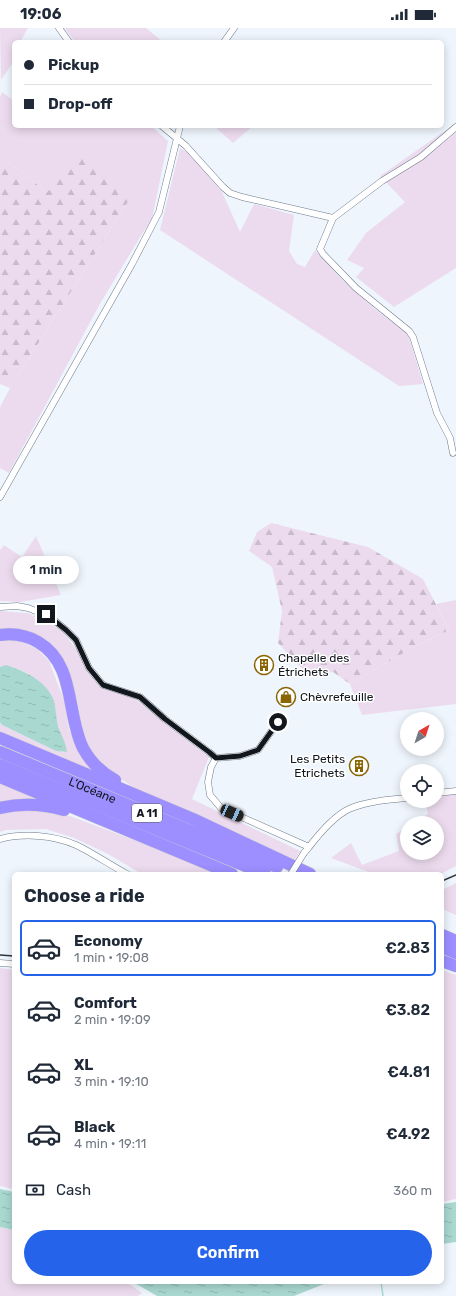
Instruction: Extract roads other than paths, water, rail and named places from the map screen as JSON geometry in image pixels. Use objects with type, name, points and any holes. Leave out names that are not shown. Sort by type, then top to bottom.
[{"type":"highway","points":[[0,635],[10,633],[22,635],[44,645],[54,655],[65,676],[69,689],[74,721],[83,749],[92,762],[121,784],[126,790]]},
{"type":"highway","points":[[0,738],[126,790],[306,872]]},
{"type":"highway","name":"L’Océane","points":[[0,752],[290,872]]},
{"type":"highway","name":"L’Océane","points":[[0,765],[260,872]]},
{"type":"highway","points":[[0,777],[227,872]]},
{"type":"highway","points":[[0,808],[25,804],[48,806],[136,836],[146,837]]},
{"type":"highway","points":[[444,936],[456,941]]},
{"type":"highway","points":[[444,948],[456,953]]},
{"type":"highway","points":[[444,962],[456,966]]},
{"type":"street","points":[[59,28],[68,40]]},
{"type":"street","points":[[225,40],[234,28]]},
{"type":"street","points":[[453,453],[450,438],[437,413],[413,337],[409,331],[356,288],[320,249],[333,218],[382,181],[421,157],[456,127]]},
{"type":"street","points":[[164,128],[186,146],[230,193],[242,198],[333,218]]},
{"type":"street","points":[[0,497],[132,264],[159,212],[180,128]]},
{"type":"street","points":[[0,607],[18,606],[46,614],[76,640],[89,668],[103,685],[140,697],[154,711],[216,758],[240,756],[258,750],[278,722]]},
{"type":"street","points":[[216,758],[211,767],[208,782],[210,795],[221,808],[309,847]]},
{"type":"street","points":[[444,793],[456,791]]},
{"type":"street","points":[[292,872],[304,853],[324,828],[349,809],[370,802],[400,799]]},
{"type":"street","points":[[0,839],[28,836],[56,838],[76,845],[123,872]]},
{"type":"street","points":[[0,963],[12,964]]},
{"type":"water","points":[[6,665],[21,670],[41,682],[51,694],[54,701],[58,726],[65,742],[67,752],[56,751],[2,725],[0,722],[0,667]]},
{"type":"water","points":[[0,1189],[12,1192],[12,1230],[0,1227]]},
{"type":"water","points":[[456,1202],[456,1242],[444,1244],[444,1204]]},
{"type":"water","points":[[136,1284],[324,1284],[294,1296],[157,1296]]},
{"type":"waterway","points":[[381,1284],[383,1296]]},
{"type":"railway","points":[[444,880],[456,875]]},
{"type":"railway","points":[[0,955],[12,956]]},
{"type":"place","name":"Chapelle des Étrichets","points":[[264,665]]},
{"type":"place","name":"Chèvrefeuille","points":[[286,697]]},
{"type":"place","name":"Les Petits Etrichets","points":[[359,766]]}]
